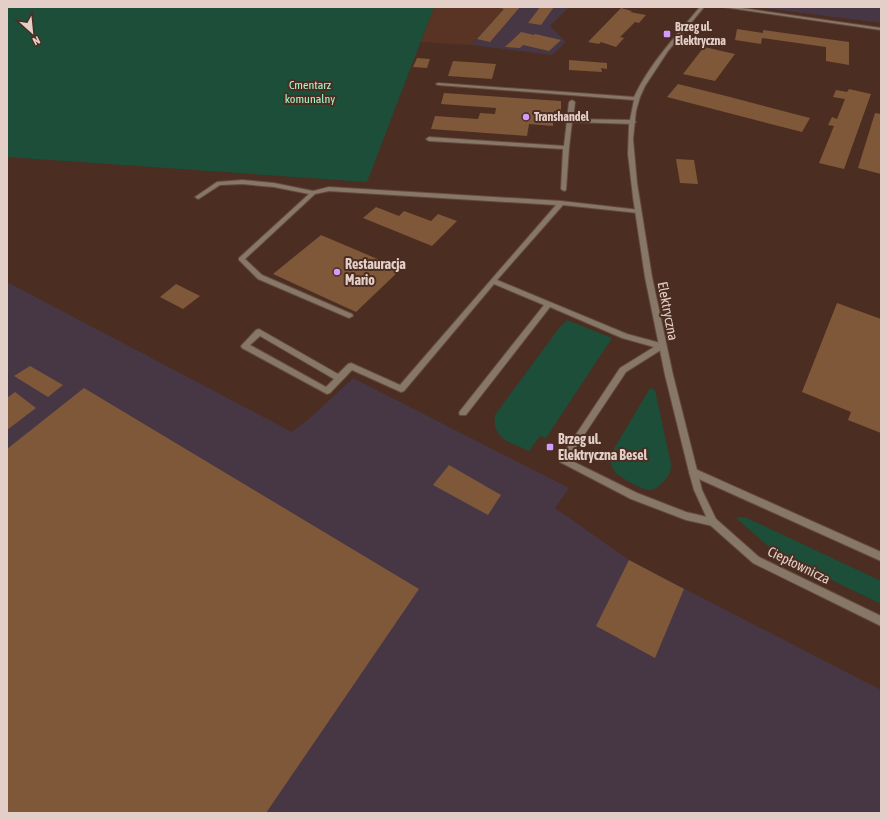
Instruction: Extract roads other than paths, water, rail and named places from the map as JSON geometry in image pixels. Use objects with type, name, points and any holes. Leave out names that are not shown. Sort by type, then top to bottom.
[{"type":"street","name":"Elektryczna","points":[[702,7],[645,80],[637,99],[630,155],[643,252],[661,346],[698,490],[713,522]]},
{"type":"street","points":[[725,7],[881,28]]},
{"type":"street","points":[[438,84],[637,99]]},
{"type":"street","points":[[564,189],[566,148],[572,102]]},
{"type":"street","points":[[570,120],[633,122]]},
{"type":"street","points":[[429,139],[566,148]]},
{"type":"street","points":[[198,197],[219,183],[242,182],[274,184],[313,193],[329,189],[561,204],[638,211]]},
{"type":"street","points":[[313,193],[241,259],[260,277],[348,316]]},
{"type":"street","points":[[339,378],[259,332],[245,346],[327,391],[351,366],[401,389],[561,204]]},
{"type":"street","points":[[493,281],[625,336],[661,346]]},
{"type":"street","points":[[463,412],[549,304]]},
{"type":"street","points":[[661,346],[623,370],[563,460],[634,496],[686,516],[713,522]]},
{"type":"street","points":[[693,472],[881,557]]},
{"type":"street","name":"Ciepłownicza","points":[[713,522],[756,560],[881,621]]},
{"type":"place","name":"Brzeg ul. Elektryczna","points":[[667,34]]},
{"type":"place","name":"Transhandel","points":[[526,117]]},
{"type":"place","name":"Restauracja Mario","points":[[337,272]]},
{"type":"place","name":"Brzeg ul. Elektryczna Besel","points":[[550,447]]},
{"type":"park label","name":"Cmentarz komunalny","points":[[310,92]]}]
